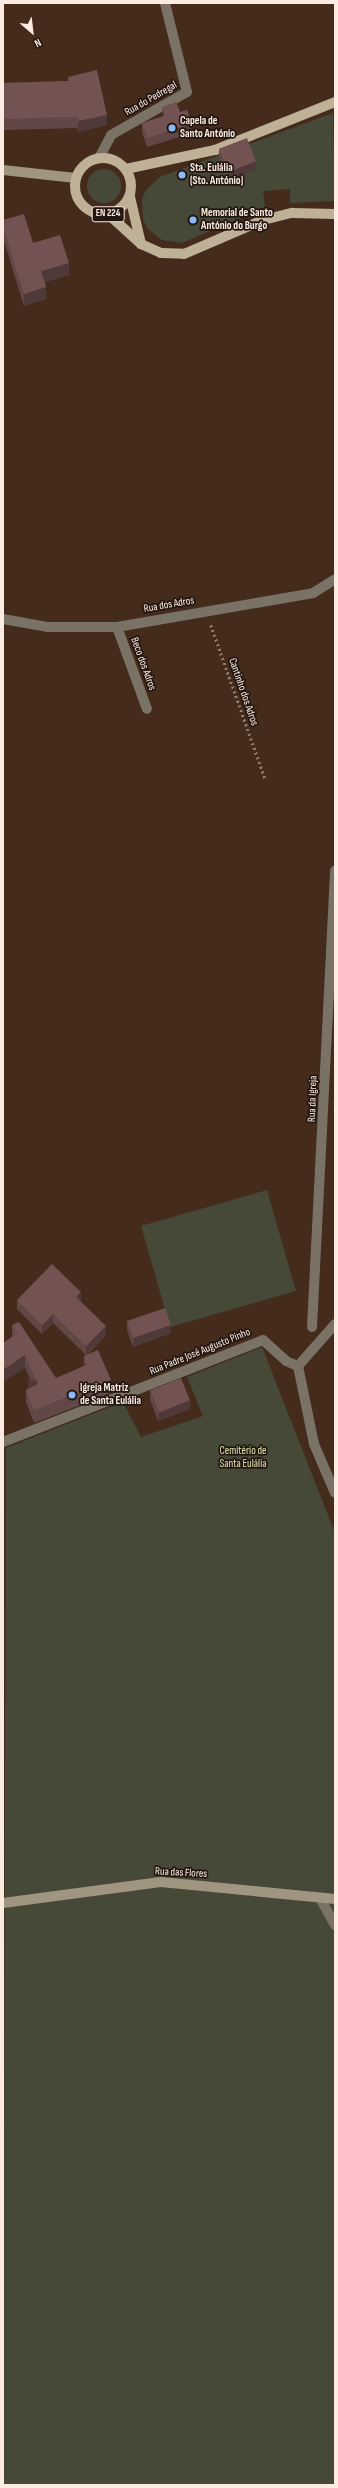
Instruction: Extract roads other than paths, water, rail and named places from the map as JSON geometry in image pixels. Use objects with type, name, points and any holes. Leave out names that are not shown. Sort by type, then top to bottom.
[{"type":"main road","points":[[76,178],[85,165],[99,158],[114,160],[126,169],[215,150],[335,102]]},
{"type":"main road","name":"EN 224","points":[[126,169],[132,188],[130,197],[141,244]]},
{"type":"main road","name":"EN 224","points":[[76,178],[77,197],[82,205],[98,214],[108,214],[117,211],[130,197]]},
{"type":"main road","name":"EN 224","points":[[108,214],[141,244],[161,253],[184,254],[263,220],[292,212],[335,214]]},
{"type":"street","name":"Rua do Pedregal","points":[[99,158],[111,135],[187,92],[165,3]]},
{"type":"street","points":[[3,170],[76,178]]},
{"type":"street","name":"Rua dos Adros","points":[[3,619],[48,627],[117,627],[313,593],[335,579]]},
{"type":"street","name":"Beco dos Adros","points":[[117,627],[147,709]]},
{"type":"street","name":"Rua da Igreja","points":[[312,1327],[335,871]]},
{"type":"street","points":[[335,1324],[298,1366],[314,1444],[335,1493]]},
{"type":"street","name":"Rua Padre José Augusto Pinho","points":[[3,1442],[263,1340],[286,1361],[298,1366]]},
{"type":"street","name":"Rua das Flores","points":[[3,1903],[162,1882],[335,1899]]},
{"type":"street","points":[[320,1898],[335,1925]]},
{"type":"place","name":"Capela de Santo António","points":[[172,128]]},
{"type":"place","name":"Sta. Eulália (Sto. António)","points":[[182,175]]},
{"type":"place","name":"Memorial de Santo António do Burgo","points":[[193,220]]},
{"type":"place","name":"Igreja Matriz de Santa Eulália","points":[[72,1395]]},
{"type":"park label","name":"Cemitério de Santa Eulália","points":[[243,1458]]}]
